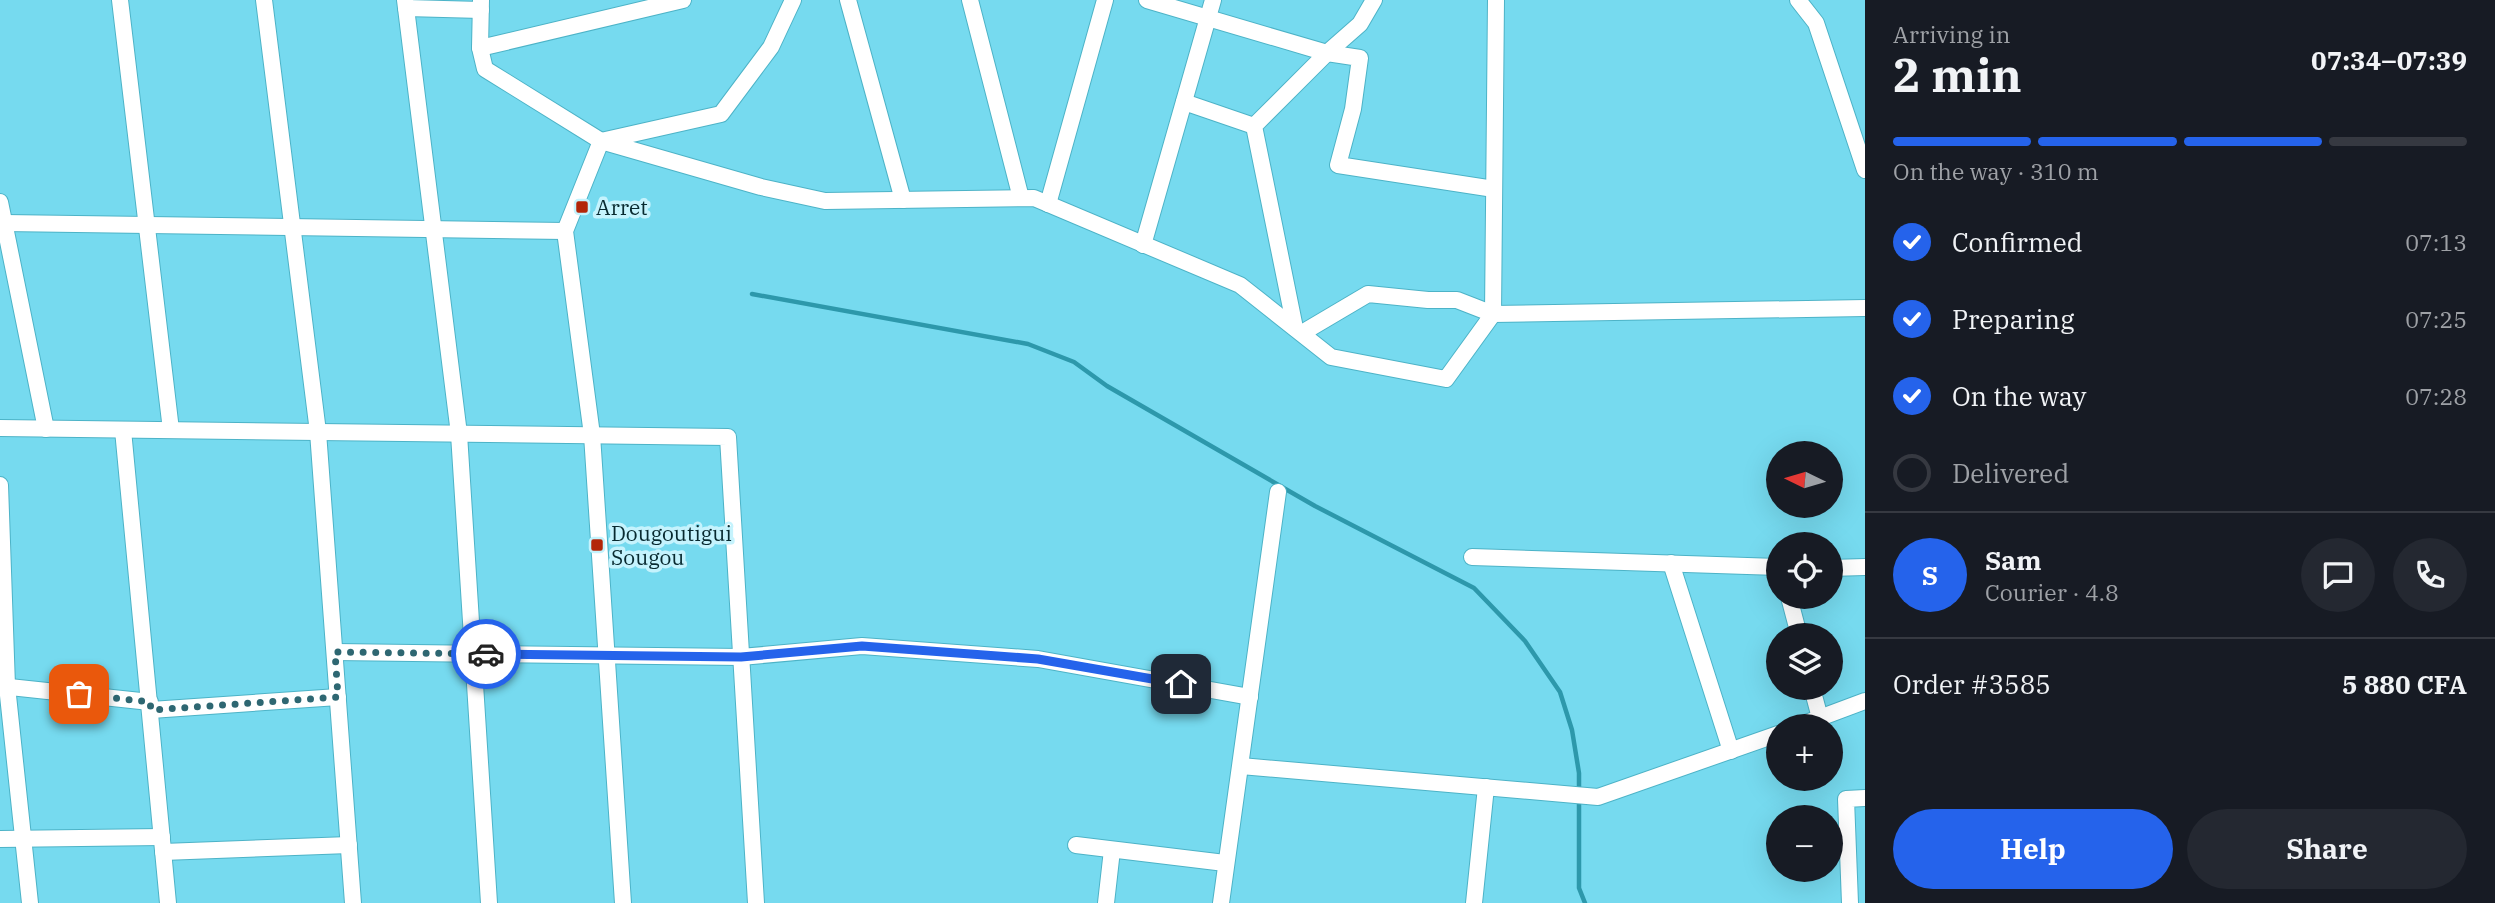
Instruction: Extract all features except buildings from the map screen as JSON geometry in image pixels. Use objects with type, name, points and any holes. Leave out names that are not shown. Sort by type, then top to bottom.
[{"type":"street","points":[[120,0],[171,430]]},
{"type":"street","points":[[264,0],[318,432],[353,903]]},
{"type":"street","points":[[480,48],[683,0]]},
{"type":"street","points":[[601,141],[721,114],[771,47],[793,0]]},
{"type":"street","points":[[848,0],[903,200]]},
{"type":"street","points":[[970,0],[1021,198]]},
{"type":"street","points":[[1048,204],[1105,0]]},
{"type":"street","points":[[1147,0],[1209,16],[1327,53],[1360,58],[1353,109],[1338,165],[1494,189]]},
{"type":"street","points":[[1143,245],[1213,0]]},
{"type":"street","points":[[1254,126],[1360,24],[1374,0]]},
{"type":"street","points":[[489,903],[459,434],[405,4],[481,5],[480,48],[485,69],[601,141],[761,187],[825,201],[1034,198],[1240,285],[1331,357],[1446,379],[1493,314],[1496,0]]},
{"type":"street","points":[[1798,0],[1816,23],[1865,170]]},
{"type":"street","points":[[1184,102],[1254,126]]},
{"type":"street","points":[[1254,126],[1299,330]]},
{"type":"street","points":[[601,141],[565,232],[592,435],[623,903]]},
{"type":"street","points":[[0,202],[46,429]]},
{"type":"street","points":[[4,223],[565,232]]},
{"type":"street","points":[[1299,330],[1368,294],[1457,300],[1493,314],[1865,308]]},
{"type":"street","points":[[0,428],[728,437],[756,903]]},
{"type":"street","points":[[123,430],[168,903]]},
{"type":"street","points":[[0,485],[4,686],[30,903]]},
{"type":"street","points":[[1221,903],[1278,492]]},
{"type":"street","points":[[1472,557],[1766,567]]},
{"type":"street","points":[[1671,564],[1731,751]]},
{"type":"street","points":[[1843,568],[1865,567]]},
{"type":"street","points":[[335,652],[741,657],[862,646],[1070,663],[1250,697]]},
{"type":"street","points":[[4,686],[151,706],[338,697]]},
{"type":"street","points":[[1831,714],[1865,701]]},
{"type":"street","points":[[1241,766],[1598,797],[1766,738]]},
{"type":"street","points":[[1475,903],[1486,787]]},
{"type":"street","points":[[1850,903],[1846,799],[1865,799]]},
{"type":"street","points":[[0,839],[162,845],[349,845]]},
{"type":"street","points":[[1076,845],[1225,863]]},
{"type":"street","points":[[1105,903],[1112,850]]},
{"type":"waterway","points":[[752,294],[1028,344],[1074,362],[1107,386],[1315,506],[1474,588],[1525,641],[1560,692],[1572,730],[1579,773],[1579,888],[1585,903]]},
{"type":"way so far","points":[[79,694],[150,702],[151,710],[338,697],[335,652],[486,654]]},
{"type":"place","name":"Arret","points":[[582,207]]},
{"type":"place","name":"Dougoutigui Sougou","points":[[597,545]]},
{"type":"route","points":[[486,654],[741,657],[862,646],[1038,659],[1181,684]]}]
